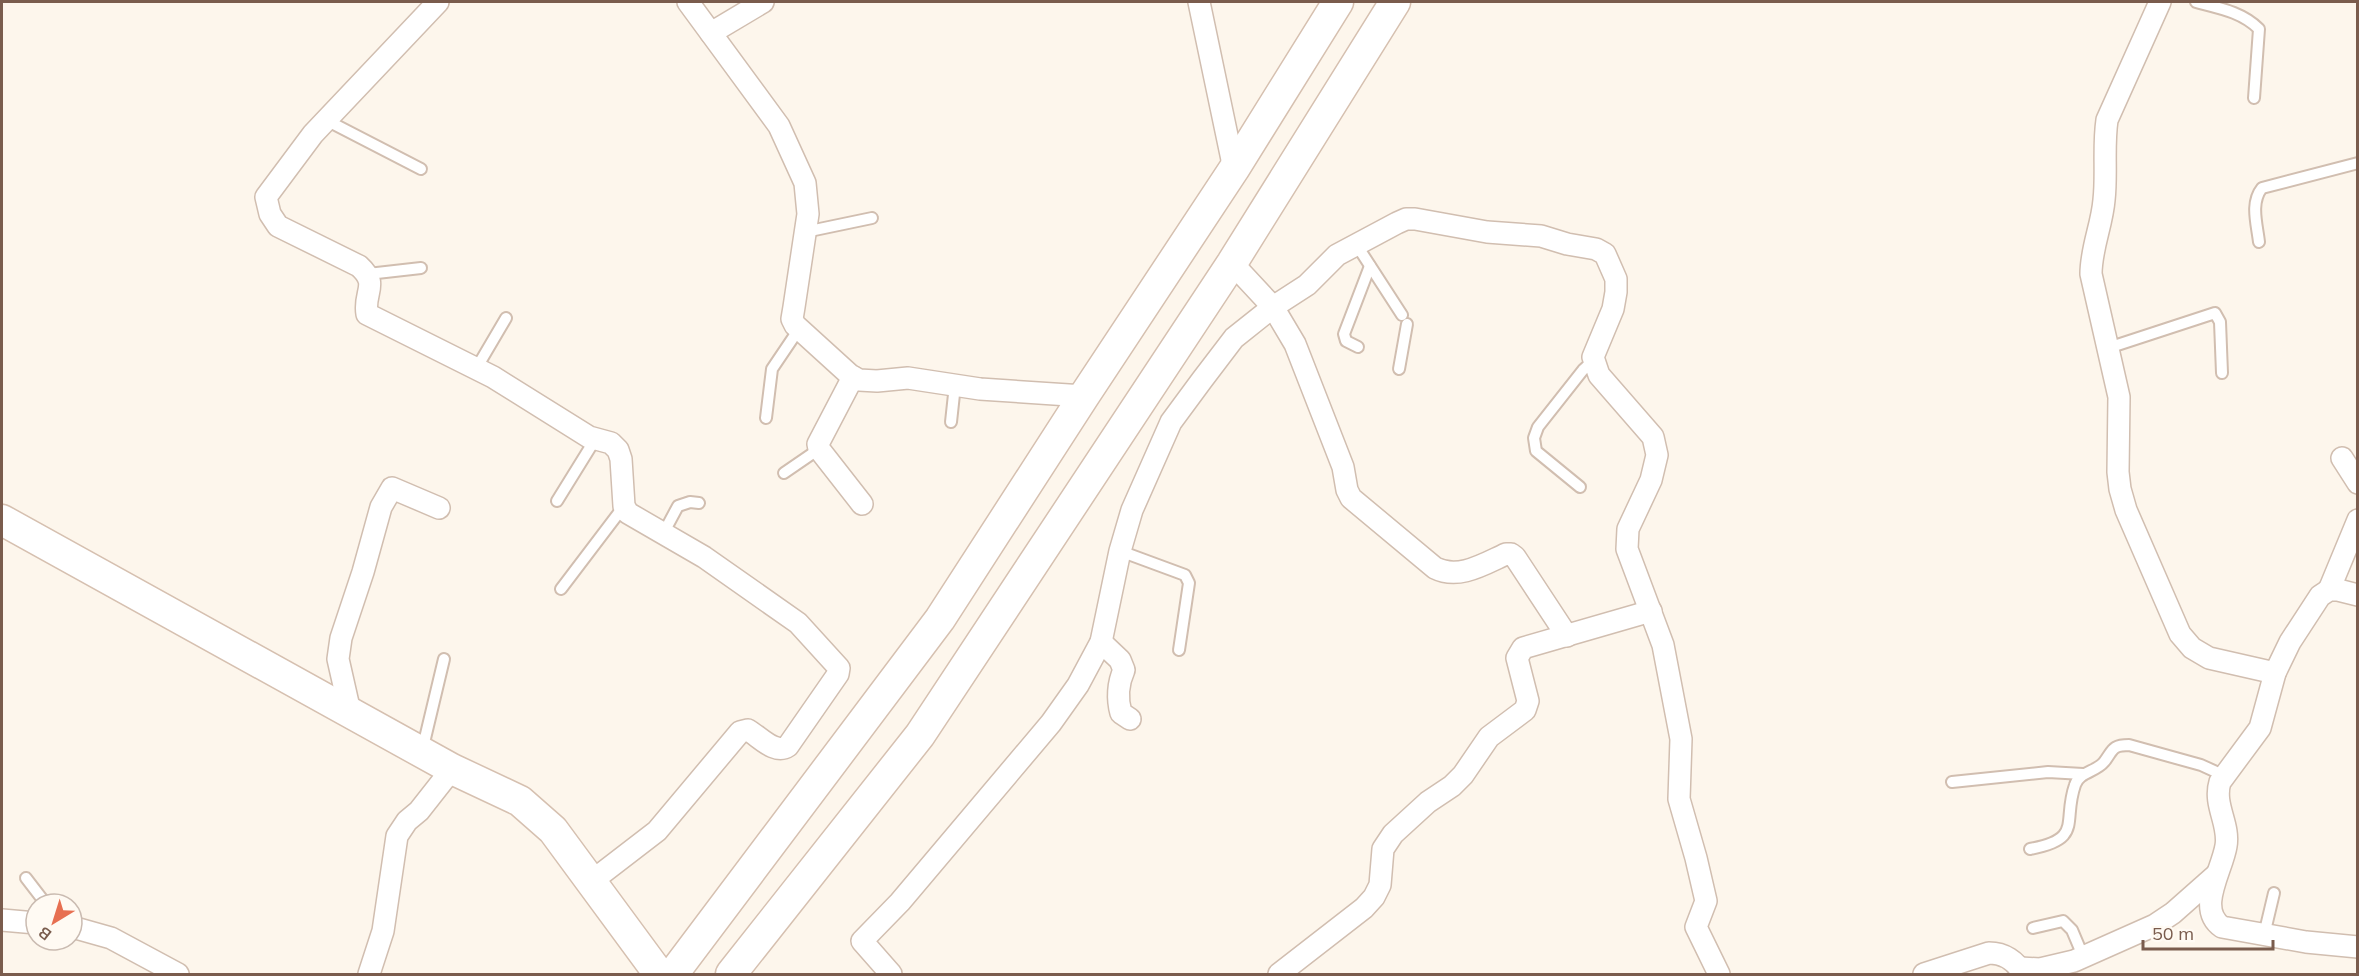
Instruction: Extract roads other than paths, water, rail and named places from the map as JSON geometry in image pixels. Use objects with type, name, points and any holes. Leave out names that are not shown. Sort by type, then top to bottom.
[{"type":"street","points":[[438,2],[326,120],[273,185],[266,197],[270,214],[278,226],[359,266],[368,274],[371,282],[366,307],[368,314],[476,369],[589,437],[611,443],[618,450],[621,459],[624,506],[628,513],[704,556],[798,623],[838,665],[838,674],[788,746],[784,749],[777,749],[748,730],[740,732],[657,831],[592,881]]},
{"type":"street","points":[[688,2],[779,126],[806,183],[808,214],[792,319],[799,329],[859,380],[908,378],[980,389],[1084,396]]},
{"type":"street","points":[[711,33],[763,2]]},
{"type":"street","points":[[1199,2],[1234,169]]},
{"type":"street","points":[[672,975],[940,619],[1234,169],[1338,2]]},
{"type":"street","points":[[731,975],[920,735],[1232,263],[1395,2]]},
{"type":"street","points":[[2160,2],[2107,120],[2104,140],[2104,199],[2091,260],[2091,274],[2119,397],[2120,489],[2126,510],[2180,634],[2192,648],[2209,658],[2275,673]]},
{"type":"street","points":[[891,975],[862,940],[900,902],[1051,723],[1078,686],[1101,642],[1120,550],[1132,510],[1171,422],[1234,338],[1273,307],[1298,292],[1337,255],[1397,223],[1406,219],[1415,219],[1487,232],[1540,236],[1596,249],[1605,254],[1611,263],[1616,279],[1616,292],[1613,309],[1594,360],[1599,375],[1653,437],[1657,455],[1651,480],[1628,529],[1627,549],[1663,645],[1681,739],[1679,800],[1706,901],[1696,927],[1719,975]]},
{"type":"street","points":[[1232,263],[1273,307],[1294,344],[1343,467],[1347,489],[1352,498],[1435,568],[1443,572],[1470,570],[1506,554],[1511,554],[1567,636]]},
{"type":"street","points":[[853,377],[818,444],[819,449],[862,504]]},
{"type":"street","points":[[2342,458],[2358,483]]},
{"type":"street","points":[[350,712],[338,659],[341,638],[381,507],[392,488],[439,508]]},
{"type":"street","points":[[2,520],[452,769],[520,801],[553,830],[659,975]]},
{"type":"street","points":[[2358,520],[2328,590],[2320,596],[2297,629],[2275,673],[2260,728],[2225,776],[2217,792],[2226,847],[2216,875],[2210,912],[2213,921],[2222,927],[2306,942],[2358,947]]},
{"type":"street","points":[[2328,590],[2358,595]]},
{"type":"street","points":[[1279,975],[1364,908],[1374,897],[1380,885],[1383,849],[1393,834],[1428,802],[1452,786],[1463,775],[1489,737],[1525,710],[1528,701],[1517,658],[1519,652],[1529,646],[1652,611]]},
{"type":"street","points":[[1101,642],[1120,660],[1124,670],[1119,680],[1118,703],[1121,713],[1130,719]]},
{"type":"street","points":[[369,975],[383,931],[397,836],[452,769]]},
{"type":"street","points":[[1924,975],[1989,953],[1998,953],[2021,971],[2040,969],[2083,956],[2156,925],[2216,875]]},
{"type":"street","points":[[2,920],[24,922]]},
{"type":"street","points":[[84,930],[111,938],[157,969],[178,975]]},
{"type":"lane","points":[[2196,2],[2230,11],[2250,20],[2259,29],[2254,98]]},
{"type":"lane","points":[[326,120],[421,169]]},
{"type":"lane","points":[[2259,242],[2255,199],[2262,188],[2358,163]]},
{"type":"lane","points":[[805,232],[872,218]]},
{"type":"lane","points":[[1356,244],[1404,320],[1399,369]]},
{"type":"lane","points":[[1358,347],[1346,341],[1344,334],[1370,266]]},
{"type":"lane","points":[[368,274],[421,268]]},
{"type":"lane","points":[[2108,348],[2215,313],[2220,322],[2222,373]]},
{"type":"lane","points":[[476,369],[506,318]]},
{"type":"lane","points":[[766,418],[772,369],[799,329]]},
{"type":"lane","points":[[1580,487],[1536,451],[1534,438],[1538,428],[1579,375],[1594,360]]},
{"type":"lane","points":[[951,422],[955,385]]},
{"type":"lane","points":[[557,501],[596,438]]},
{"type":"lane","points":[[784,473],[819,449]]},
{"type":"lane","points":[[663,534],[678,506],[690,502],[699,503]]},
{"type":"lane","points":[[561,589],[624,506]]},
{"type":"lane","points":[[1120,550],[1185,575],[1189,583],[1179,650]]},
{"type":"lane","points":[[422,752],[444,659]]},
{"type":"lane","points":[[1952,782],[2048,772],[2083,774],[2095,770],[2119,745],[2201,765],[2225,776]]},
{"type":"lane","points":[[2030,849],[2052,844],[2064,835],[2068,829],[2075,784],[2083,774]]},
{"type":"lane","points":[[26,878],[37,892]]},
{"type":"lane","points":[[2264,935],[2274,893]]},
{"type":"lane","points":[[2033,928],[2063,921],[2072,930],[2083,956]]}]
